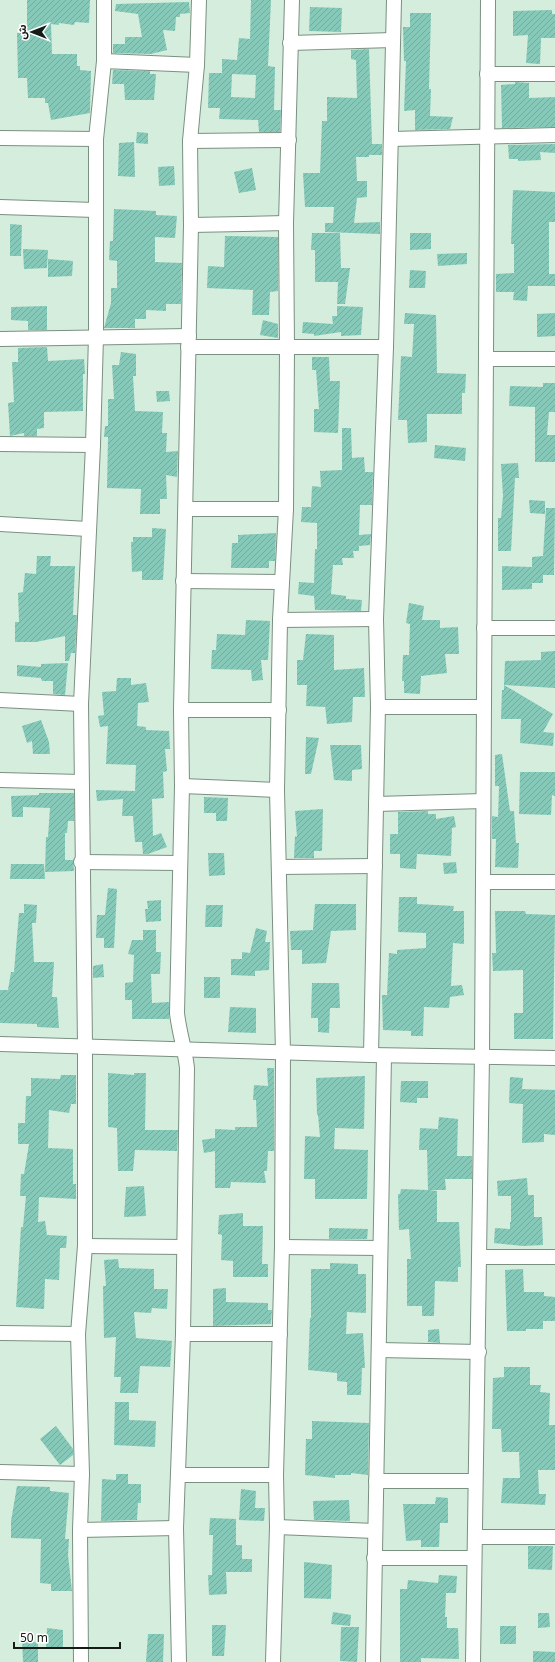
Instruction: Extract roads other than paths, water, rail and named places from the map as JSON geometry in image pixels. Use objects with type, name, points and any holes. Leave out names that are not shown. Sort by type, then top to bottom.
[{"type":"street","points":[[81,1662],[80,1530],[82,1474],[78,1334],[84,1246],[85,1046],[81,862],[81,704],[93,445],[96,336],[96,139],[104,62],[104,0]]},
{"type":"street","points":[[179,1662],[176,1528],[183,1334],[183,1247],[186,1122],[185,1049],[179,1034],[177,1013],[182,786],[181,710],[183,581],[186,509],[191,225],[190,141],[197,65],[199,0]]},
{"type":"street","points":[[273,1662],[282,1247],[283,1053],[277,790],[280,620],[286,509],[286,223],[292,0]]},
{"type":"street","points":[[373,1662],[374,1530],[380,1248],[374,866],[378,707],[376,619],[386,346],[394,0]]},
{"type":"street","points":[[473,1662],[475,1481],[479,1352],[482,1056],[488,0]]},
{"type":"street","points":[[290,43],[393,40]]},
{"type":"street","points":[[104,62],[197,65]]},
{"type":"street","points":[[487,74],[555,74]]},
{"type":"street","points":[[391,139],[555,135]]},
{"type":"street","points":[[0,138],[96,139]]},
{"type":"street","points":[[190,141],[289,140]]},
{"type":"street","points":[[0,207],[95,210]]},
{"type":"street","points":[[191,225],[286,223]]},
{"type":"street","points":[[0,339],[96,336],[287,346],[386,346]]},
{"type":"street","points":[[486,359],[555,359]]},
{"type":"street","points":[[0,444],[93,445]]},
{"type":"street","points":[[186,509],[286,509]]},
{"type":"street","points":[[0,524],[88,529]]},
{"type":"street","points":[[183,581],[282,582]]},
{"type":"street","points":[[280,620],[376,619]]},
{"type":"street","points":[[484,628],[555,628]]},
{"type":"street","points":[[0,700],[81,704]]},
{"type":"street","points":[[378,707],[484,707]]},
{"type":"street","points":[[181,710],[279,710]]},
{"type":"street","points":[[0,780],[81,782]]},
{"type":"street","points":[[182,786],[277,790]]},
{"type":"street","points":[[376,804],[483,801]]},
{"type":"street","points":[[81,862],[180,863]]},
{"type":"street","points":[[279,867],[374,866]]},
{"type":"street","points":[[483,882],[555,882]]},
{"type":"street","points":[[0,1044],[283,1053],[555,1058]]},
{"type":"street","points":[[84,1246],[183,1247]]},
{"type":"street","points":[[282,1247],[380,1248]]},
{"type":"street","points":[[480,1257],[555,1257]]},
{"type":"street","points":[[0,1333],[78,1334]]},
{"type":"street","points":[[183,1334],[280,1334]]},
{"type":"street","points":[[378,1350],[479,1352]]},
{"type":"street","points":[[0,1472],[82,1474]]},
{"type":"street","points":[[179,1475],[276,1475]]},
{"type":"street","points":[[376,1481],[475,1481]]},
{"type":"street","points":[[277,1527],[374,1530]]},
{"type":"street","points":[[80,1530],[176,1528]]},
{"type":"street","points":[[475,1537],[555,1536]]},
{"type":"street","points":[[374,1558],[474,1558]]}]
